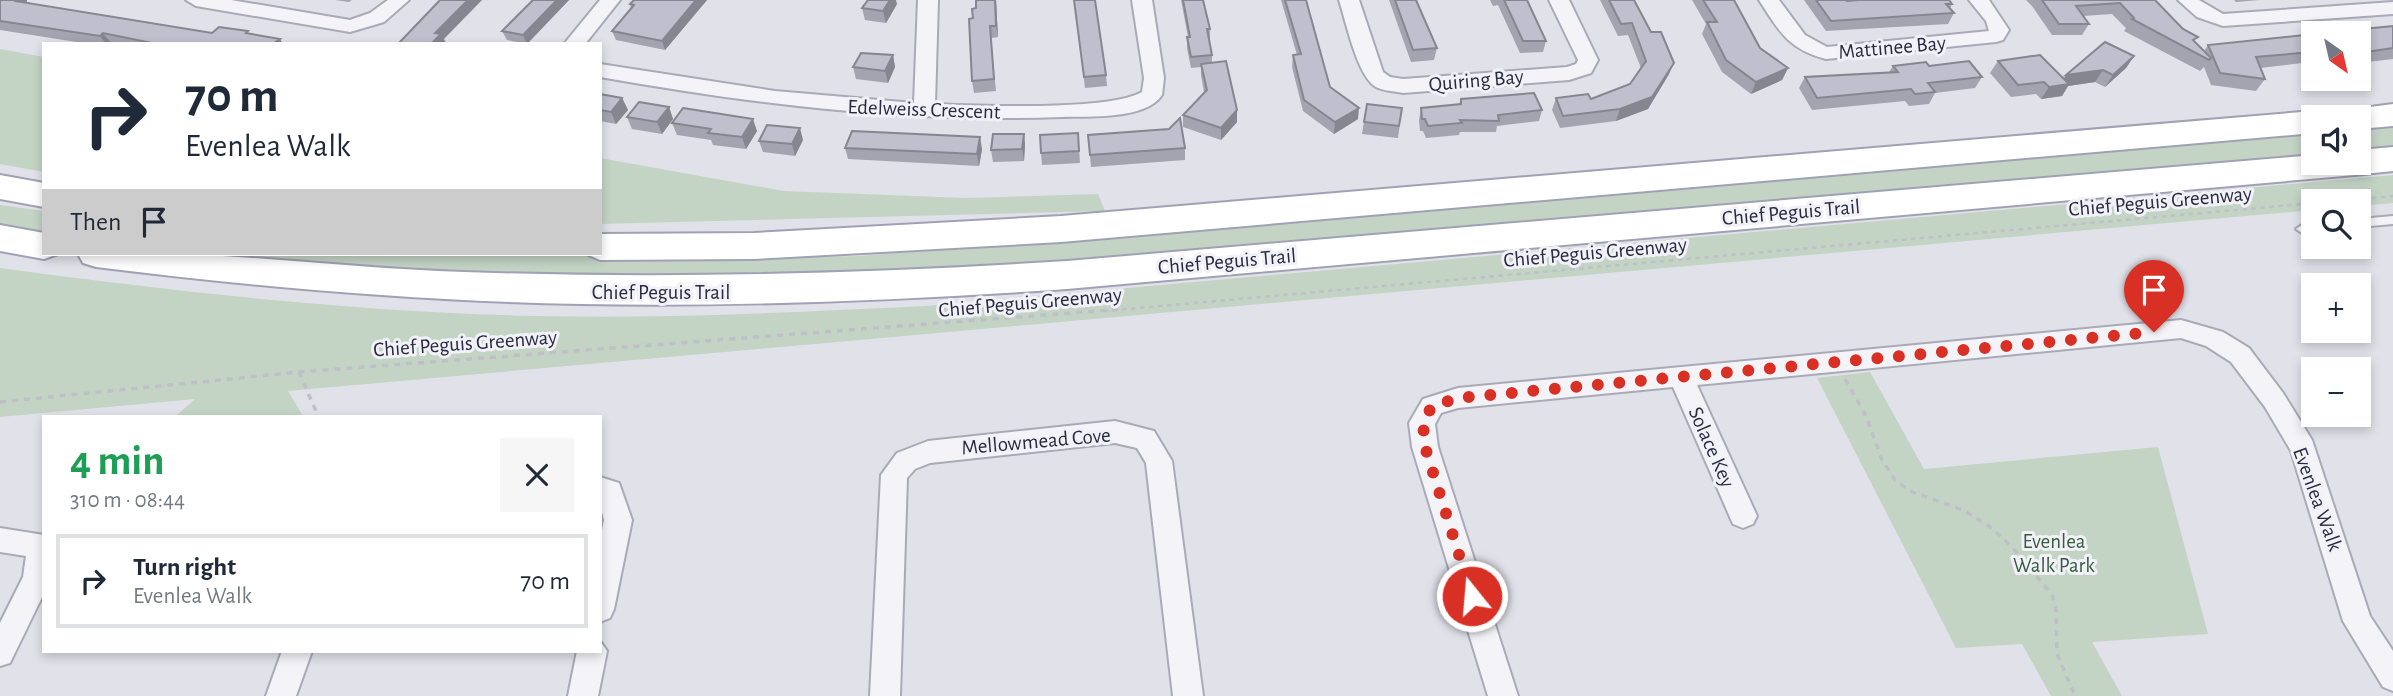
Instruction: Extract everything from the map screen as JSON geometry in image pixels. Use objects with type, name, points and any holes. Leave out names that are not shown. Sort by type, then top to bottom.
[{"type":"main road","points":[[2371,117],[2393,115]]},
{"type":"main road","name":"Chief Peguis Trail","points":[[602,247],[832,243],[1061,229],[2301,123]]},
{"type":"main road","name":"Chief Peguis Trail","points":[[2371,161],[2393,159]]},
{"type":"main road","name":"Chief Peguis Trail","points":[[113,256],[270,275],[503,289],[742,292],[854,289],[1067,275],[2301,168]]},
{"type":"main road","points":[[0,187],[42,195]]},
{"type":"main road","points":[[0,238],[42,246]]},
{"type":"street","points":[[195,0],[350,26],[368,23],[384,14],[399,0]]},
{"type":"street","points":[[576,42],[610,0]]},
{"type":"street","points":[[924,111],[928,0]]},
{"type":"street","name":"Edelweiss Crescent","points":[[602,70],[797,103],[924,111],[1028,113],[1140,104],[1152,95],[1154,78],[1142,0]]},
{"type":"street","name":"Quiring Bay","points":[[1349,0],[1374,75],[1384,83],[1403,86],[1569,73],[1584,68],[1588,60],[1559,0]]},
{"type":"street","name":"Mattinee Bay","points":[[1769,0],[1794,40],[1808,49],[1826,52],[1996,36],[1999,30],[1995,20],[1979,0]]},
{"type":"street","points":[[2188,0],[2200,12],[2222,20],[2393,8]]},
{"type":"street","name":"Evenlea Walk","points":[[1503,696],[1425,447],[1423,423],[1432,406],[1458,398],[2181,329],[2214,339],[2240,355],[2274,400],[2302,448],[2357,621],[2393,677]]},
{"type":"street","name":"Solace Key","points":[[1681,378],[1743,516]]},
{"type":"street","name":"Mellowmead Cove","points":[[885,696],[894,475],[906,461],[928,452],[1115,432],[1145,439],[1159,461],[1188,696]]},
{"type":"street","points":[[602,489],[610,491],[618,520],[602,599]]},
{"type":"street","points":[[0,540],[41,546],[37,578],[0,653]]},
{"type":"street","points":[[281,696],[296,653]]},
{"type":"street","points":[[583,696],[592,653]]},
{"type":"lane","points":[[2371,222],[2393,220]]},
{"type":"path","points":[[2371,198],[2393,196]]},
{"type":"path","name":"Chief Peguis Greenway","points":[[0,402],[299,372],[1009,319],[2301,204]]},
{"type":"path","points":[[1835,362],[1862,409],[1888,472],[1897,483],[1975,516],[1997,534],[2052,595],[2058,607],[2057,655],[2075,696]]},
{"type":"path","points":[[299,372],[317,415]]},
{"type":"green space","points":[[0,49],[42,57],[42,172],[0,164]]},
{"type":"green space","points":[[2393,125],[2393,147],[2371,149],[2371,127]]},
{"type":"green space","points":[[2301,133],[2301,155],[1230,249],[840,278],[574,279],[376,271],[245,256],[601,256],[708,259],[859,256],[1495,205]]},
{"type":"green space","points":[[602,158],[784,191],[966,198],[1098,194],[1105,211],[602,224]]},
{"type":"green space","points":[[2393,175],[2393,203],[2371,205],[2371,189],[2301,189],[2301,211],[288,391],[302,415],[177,415],[195,399],[0,417],[0,268],[201,293],[471,314],[586,317],[780,313],[925,306]]},
{"type":"green space","points":[[0,205],[42,211],[42,232],[0,224]]},
{"type":"green space","name":"Evenlea Walk Park","points":[[1870,372],[1924,469],[2158,447],[2208,634],[2092,642],[2122,696],[2051,696],[2022,644],[1956,648],[1817,378]]},
{"type":"building","points":[[0,0],[15,0],[212,33],[219,27],[280,39],[276,42],[147,42],[103,33],[100,36],[0,21]]},
{"type":"building","points":[[440,0],[468,0],[435,33],[441,34],[433,42],[400,42]]},
{"type":"building","points":[[533,0],[557,0],[523,35],[502,31]]},
{"type":"building","points":[[634,0],[696,0],[662,41],[612,31],[634,5],[630,4]]},
{"type":"building","points":[[868,0],[890,0],[883,11],[862,8]]},
{"type":"building","points":[[976,0],[995,0],[996,26],[990,26],[994,79],[972,81],[969,19],[973,18],[972,9],[976,8]]},
{"type":"building","points":[[1074,0],[1095,0],[1106,75],[1084,77]]},
{"type":"building","points":[[1183,0],[1203,0],[1210,29],[1207,29],[1212,55],[1191,57]]},
{"type":"building","points":[[1285,0],[1306,0],[1330,87],[1359,108],[1335,122],[1304,100],[1293,55],[1301,54]]},
{"type":"building","points":[[1395,0],[1416,0],[1437,48],[1413,50]]},
{"type":"building","points":[[1504,0],[1527,0],[1546,41],[1523,41]]},
{"type":"building","points":[[1609,0],[1634,0],[1651,32],[1661,32],[1674,63],[1652,97],[1620,109],[1563,116],[1556,98],[1588,94],[1591,99],[1630,84],[1646,61],[1632,23],[1621,24]]},
{"type":"building","points":[[1703,0],[1734,0],[1760,48],[1788,68],[1756,82],[1726,60],[1707,22],[1717,22]]},
{"type":"building","points":[[1816,0],[1949,0],[1952,4],[1946,4],[1954,13],[1831,21]]},
{"type":"building","points":[[2042,0],[2155,0],[2183,29],[2198,37],[2193,40],[2211,58],[2209,60],[2132,19],[2134,18],[2120,3],[2076,6],[2089,24],[2059,24]]},
{"type":"building","points":[[2393,26],[2393,48],[2371,51],[2371,28]]},
{"type":"building","points":[[2301,35],[2301,53],[2256,57],[2265,79],[2220,73],[2208,45]]},
{"type":"building","points":[[2105,42],[2134,56],[2113,75],[2103,70],[2066,75]]},
{"type":"building","points":[[861,53],[893,55],[885,71],[853,67]]},
{"type":"building","points":[[2040,55],[2069,84],[2049,87],[2044,82],[2018,85],[1998,61]]},
{"type":"building","points":[[1226,61],[1237,110],[1221,128],[1183,115],[1207,90],[1201,64]]},
{"type":"building","points":[[1969,61],[1982,77],[1928,83],[1935,92],[1915,94],[1911,89],[1817,98],[1805,77],[1898,72],[1893,66],[1926,62],[1929,66]]},
{"type":"building","points":[[1534,93],[1542,110],[1498,115],[1499,121],[1460,120],[1462,123],[1428,126],[1425,119],[1422,119],[1421,108],[1461,104],[1461,99]]},
{"type":"building","points":[[602,94],[622,98],[611,112],[602,110]]},
{"type":"building","points":[[639,102],[669,107],[657,122],[627,117]]},
{"type":"building","points":[[1367,104],[1402,108],[1399,126],[1364,122]]},
{"type":"building","points":[[683,108],[753,119],[742,137],[708,133],[711,129],[672,123]]},
{"type":"building","points":[[1180,118],[1185,148],[1090,155],[1088,135],[1169,129]]},
{"type":"building","points":[[767,125],[800,128],[792,144],[759,141]]},
{"type":"building","points":[[852,131],[980,137],[977,154],[845,148]]},
{"type":"building","points":[[1078,133],[1079,151],[1041,153],[1040,135]]},
{"type":"building","points":[[993,134],[1024,134],[1022,149],[991,150]]},
{"type":"route","points":[[1472,596],[1425,447],[1423,423],[1432,406],[1458,398],[2154,332]]}]
